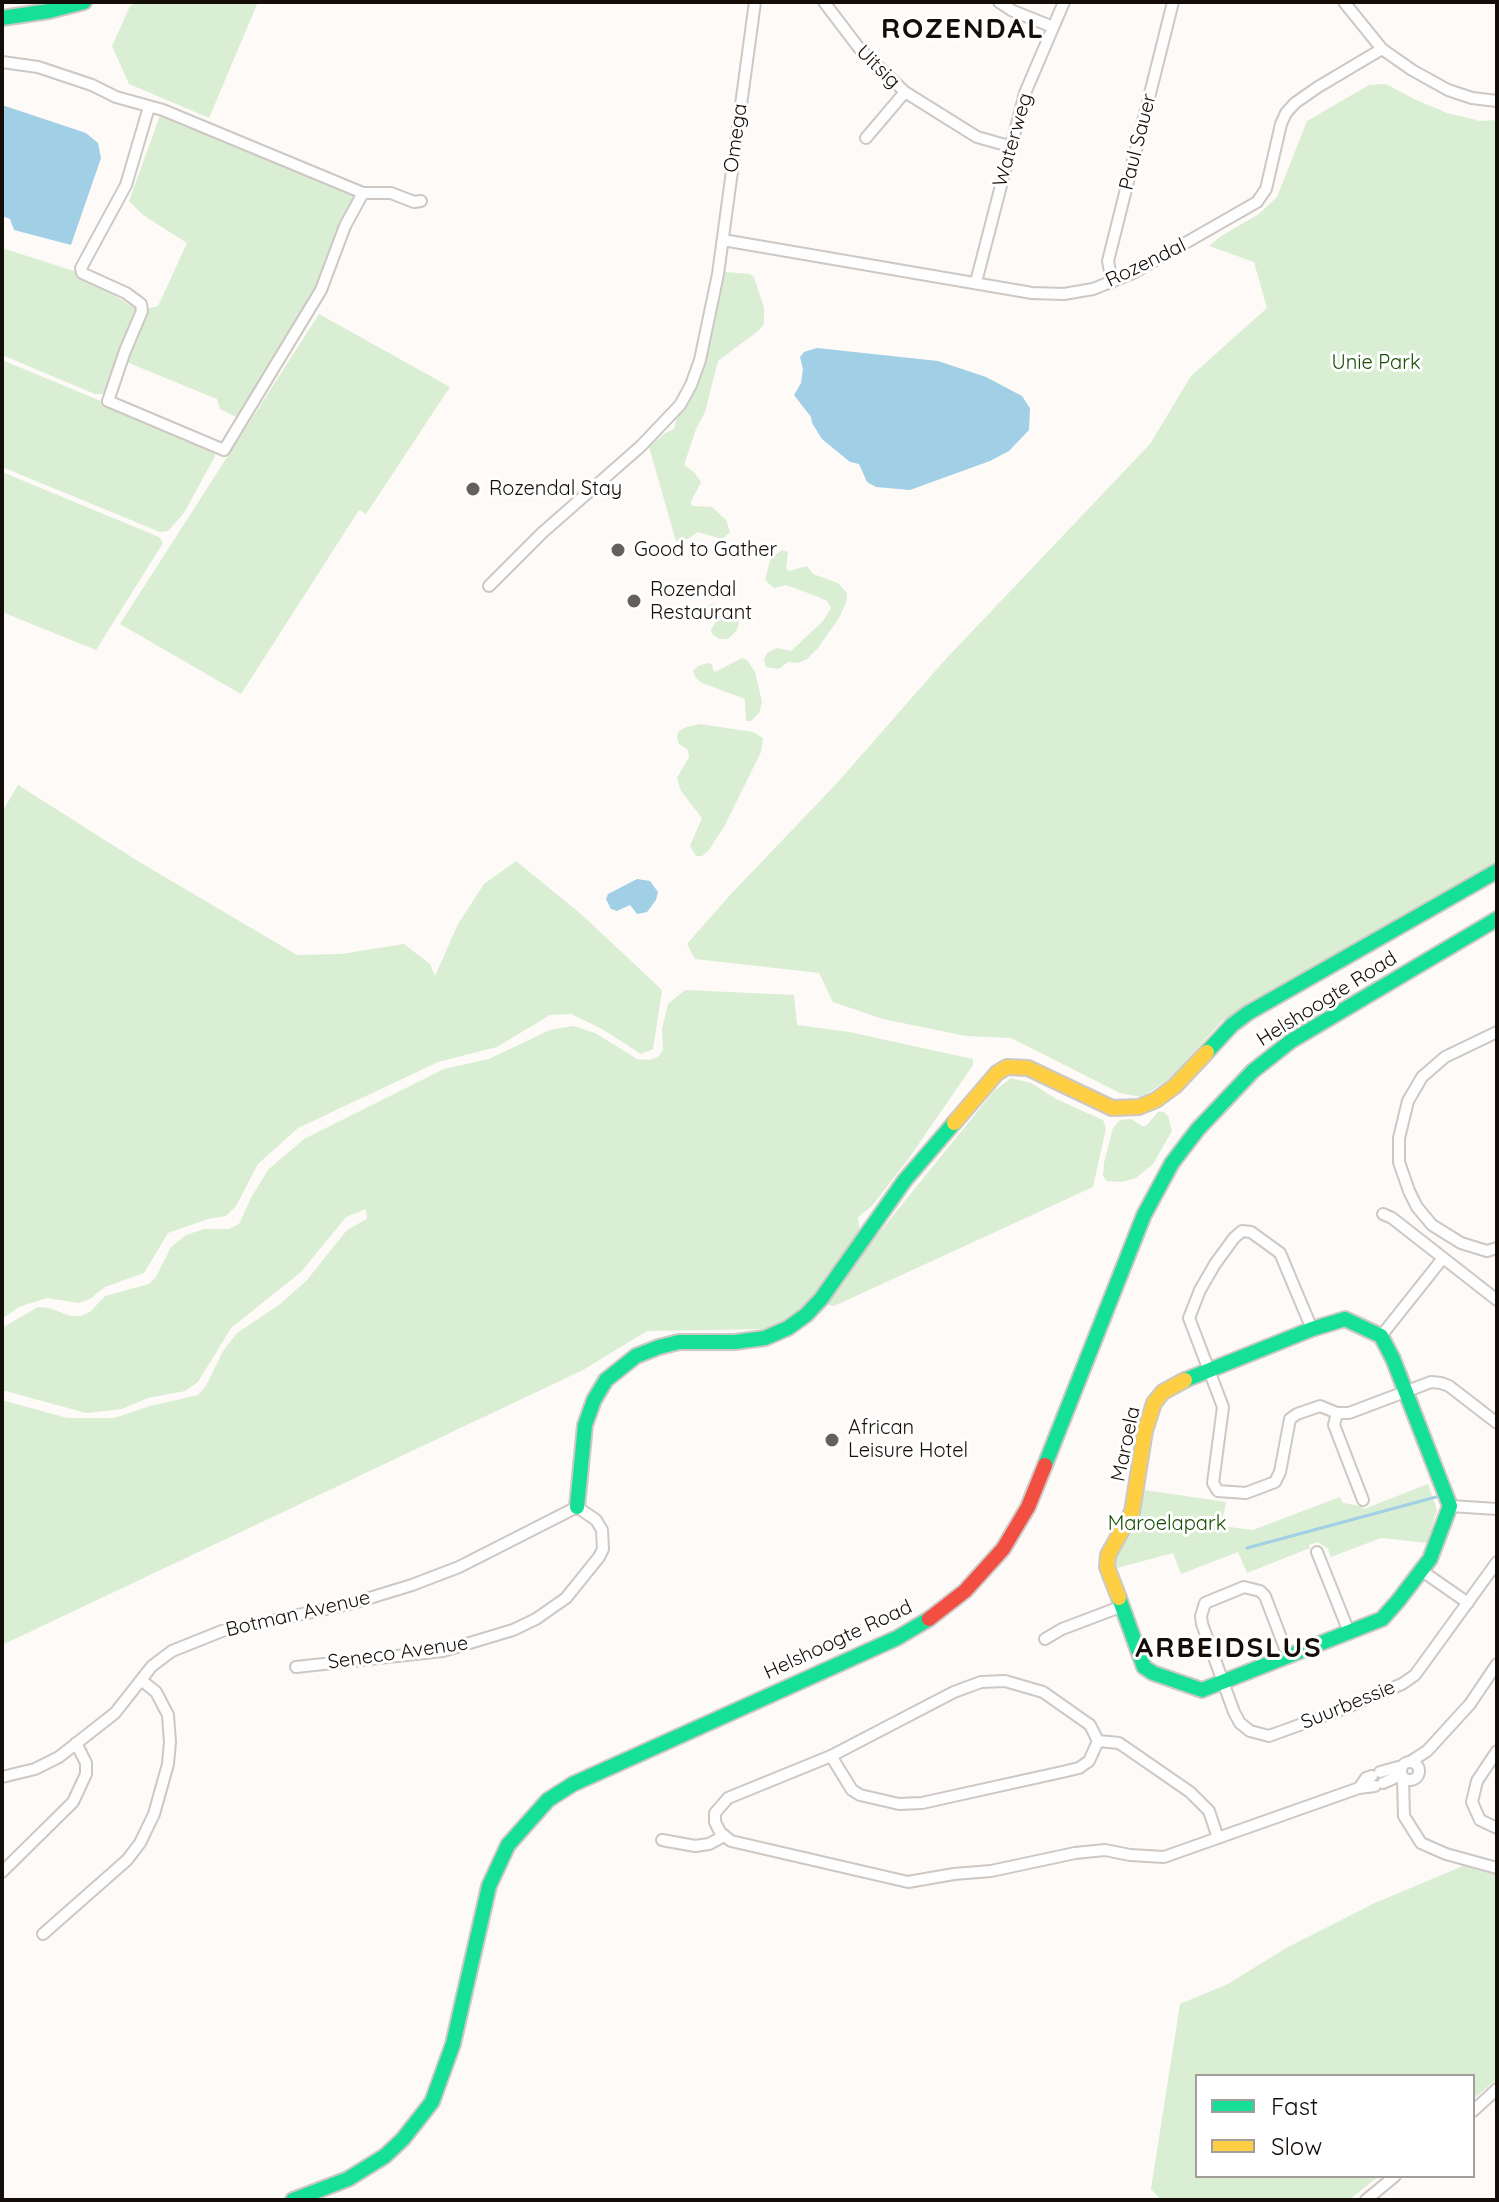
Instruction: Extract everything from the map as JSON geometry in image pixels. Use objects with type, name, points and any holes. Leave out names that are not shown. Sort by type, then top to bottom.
[{"type":"street","points":[[2,18],[84,2]]},
{"type":"street","name":"Omega","points":[[489,586],[542,533],[641,446],[680,405],[691,385],[700,360],[718,274],[755,2]]},
{"type":"street","name":"Uitsig","points":[[824,2],[859,48],[905,92],[977,137],[1009,146]]},
{"type":"street","points":[[999,2],[1053,27]]},
{"type":"street","name":"Waterweg","points":[[976,282],[1025,93],[1064,2]]},
{"type":"street","name":"Paul Sauer","points":[[1112,282],[1108,261],[1173,2]]},
{"type":"street","points":[[1344,2],[1382,49],[1419,74],[1448,90],[1472,98],[1497,101]]},
{"type":"street","name":"Rozendal","points":[[723,240],[1047,295],[1078,292],[1112,282],[1257,202],[1266,189],[1286,113],[1318,87],[1382,49]]},
{"type":"street","points":[[2,62],[38,67],[175,115],[363,193],[391,193],[414,202],[421,201]]},
{"type":"street","name":"Uitsig","points":[[866,138],[905,92]]},
{"type":"street","points":[[149,107],[126,185],[81,268],[82,273],[126,293],[141,304],[142,311],[108,401],[224,450],[314,304],[345,226],[363,193]]},
{"type":"street","points":[[577,1507],[585,1425],[594,1400],[606,1380],[636,1356],[659,1347],[679,1342],[735,1342],[765,1338],[788,1328],[806,1315],[821,1299],[905,1180],[997,1073],[1007,1067],[1028,1068],[1112,1108],[1139,1107],[1156,1100],[1175,1086],[1232,1025],[1248,1013],[1497,871]]},
{"type":"street","name":"Helshoogte Road","points":[[293,2200],[348,2179],[385,2156],[410,2132],[432,2102],[453,2044],[489,1886],[508,1845],[526,1822],[548,1800],[573,1784],[897,1638],[940,1612],[965,1591],[1003,1549],[1028,1507],[1144,1215],[1172,1163],[1198,1129],[1253,1071],[1291,1041],[1497,919]]},
{"type":"street","points":[[1497,1032],[1445,1057],[1422,1077],[1408,1101],[1399,1138],[1399,1162],[1409,1191],[1432,1225],[1461,1243],[1487,1251],[1497,1248]]},
{"type":"street","points":[[1383,1214],[1497,1300]]},
{"type":"street","points":[[1312,1329],[1280,1253],[1251,1232],[1242,1231],[1215,1264],[1189,1318],[1223,1407],[1213,1483],[1218,1491],[1246,1493],[1275,1482],[1280,1472],[1290,1419],[1320,1406],[1337,1413],[1349,1413],[1431,1382],[1449,1386],[1497,1423]]},
{"type":"street","points":[[1443,1258],[1381,1336],[1393,1359],[1450,1506],[1497,1509]]},
{"type":"street","name":"Maroela","points":[[1381,1336],[1345,1319],[1312,1329],[1209,1371],[1163,1392],[1154,1403],[1145,1431],[1132,1512],[1108,1555],[1107,1567],[1144,1667],[1202,1690],[1382,1619],[1422,1571],[1438,1542],[1450,1506]]},
{"type":"street","points":[[1337,1413],[1334,1425],[1363,1500]]},
{"type":"street","name":"Seneco Avenue","points":[[296,1667],[443,1651],[492,1637],[536,1619],[566,1598],[591,1570],[603,1549],[602,1530],[596,1520],[577,1507]]},
{"type":"street","name":"Botman Avenue","points":[[2,1777],[47,1764],[76,1743],[115,1713],[161,1657],[222,1631],[350,1604],[412,1585],[459,1567],[577,1507]]},
{"type":"street","points":[[1317,1552],[1349,1632]]},
{"type":"street","name":"Suurbessie","points":[[1288,1656],[1265,1596],[1260,1591],[1244,1587],[1205,1603],[1201,1616],[1240,1723],[1259,1735],[1280,1733],[1402,1684],[1415,1675],[1497,1562]]},
{"type":"street","points":[[1422,1571],[1468,1603]]},
{"type":"street","points":[[1045,1639],[1062,1629],[1120,1607]]},
{"type":"street","points":[[1098,1741],[1090,1725],[1043,1692],[1005,1681],[981,1682],[954,1692],[831,1756],[728,1798],[715,1813],[715,1822],[731,1841],[908,1882],[991,1871],[1075,1853],[1105,1850],[1164,1857],[1404,1772],[1470,1704],[1497,1664]]},
{"type":"street","points":[[43,1934],[127,1860],[140,1843],[154,1814],[168,1764],[168,1715],[156,1692],[141,1680]]},
{"type":"street","points":[[831,1756],[852,1790],[860,1795],[899,1804],[922,1803],[1079,1768],[1089,1761],[1098,1741]]},
{"type":"street","points":[[1098,1741],[1119,1743],[1190,1792],[1209,1811],[1218,1838]]},
{"type":"street","points":[[2,1872],[73,1802],[86,1774],[86,1763],[76,1743]]},
{"type":"street","points":[[1497,1751],[1477,1781],[1472,1802],[1480,1820],[1497,1828]]},
{"type":"street","points":[[1404,1772],[1404,1816],[1421,1843],[1446,1854],[1497,1868]]},
{"type":"street","points":[[662,1840],[695,1846],[709,1844],[724,1836]]},
{"type":"street","points":[[1475,2109],[1497,2089]]},
{"type":"street","points":[[1366,2200],[1393,2178]]},
{"type":"green space","points":[[139,2],[258,2],[209,118],[129,84],[112,46],[130,6]]},
{"type":"green space","name":"Unie Park","points":[[1386,84],[1447,113],[1480,121],[1497,120],[1497,862],[1222,1021],[1171,1078],[1142,1097],[1120,1093],[1011,1038],[966,1036],[883,1019],[833,1002],[819,973],[695,959],[687,944],[838,782],[944,661],[1150,444],[1191,376],[1267,308],[1254,262],[1209,246],[1259,214],[1277,197],[1307,121],[1369,85]]},
{"type":"green space","points":[[161,113],[356,196],[316,297],[240,419],[220,409],[217,399],[124,361],[145,309],[158,306],[187,243],[143,215],[129,201]]},
{"type":"green space","points":[[2,248],[77,272],[138,310],[103,394],[95,394],[2,355]]},
{"type":"green space","points":[[725,272],[754,277],[764,308],[764,324],[718,361],[705,412],[684,465],[701,482],[692,506],[712,507],[726,520],[730,532],[722,539],[698,532],[688,539],[676,541],[649,447],[674,429],[678,413],[690,398],[706,350],[720,281]]},
{"type":"green space","points":[[319,314],[450,387],[366,514],[359,510],[241,694],[120,624]]},
{"type":"green space","points":[[2,360],[214,448],[215,456],[184,513],[168,531],[160,532],[2,467]]},
{"type":"green space","points":[[2,472],[159,537],[163,543],[96,650],[2,612]]},
{"type":"green space","points":[[782,550],[788,552],[786,568],[789,571],[807,566],[813,574],[838,583],[847,593],[839,618],[818,648],[807,659],[798,663],[788,662],[779,669],[766,667],[764,660],[767,653],[777,648],[791,651],[823,621],[831,608],[827,601],[816,596],[786,585],[774,588],[765,580],[771,557]]},
{"type":"green space","points":[[712,604],[728,610],[737,609],[741,613],[737,630],[728,639],[719,639],[712,634],[711,630],[720,615],[706,619],[699,615]]},
{"type":"green space","points":[[742,658],[755,672],[762,702],[759,713],[751,721],[746,721],[745,699],[702,683],[693,671],[708,663],[714,672]]},
{"type":"green space","points":[[700,724],[753,732],[763,738],[761,752],[725,825],[709,850],[702,856],[696,856],[690,846],[702,818],[681,791],[677,778],[689,757],[688,750],[679,744],[677,738],[678,732],[686,727]]},
{"type":"green space","points":[[18,785],[141,863],[297,955],[341,954],[404,944],[430,964],[435,976],[458,924],[484,884],[516,861],[581,914],[662,990],[653,1049],[641,1054],[571,1014],[550,1015],[497,1047],[438,1062],[298,1128],[258,1164],[236,1206],[226,1216],[168,1233],[144,1273],[105,1287],[90,1299],[78,1303],[47,1298],[19,1307],[2,1319],[2,812]]},
{"type":"green space","points":[[685,990],[794,995],[797,1025],[849,1032],[973,1059],[973,1065],[909,1158],[872,1206],[858,1217],[860,1234],[825,1285],[796,1317],[765,1329],[647,1331],[583,1370],[2,1645],[2,1400],[67,1418],[114,1418],[198,1395],[237,1333],[279,1305],[307,1280],[347,1230],[367,1219],[366,1209],[346,1217],[301,1272],[231,1328],[198,1382],[185,1391],[148,1398],[122,1409],[86,1413],[2,1390],[2,1328],[38,1307],[81,1316],[90,1312],[105,1296],[149,1284],[156,1277],[171,1247],[186,1235],[204,1229],[229,1229],[239,1224],[268,1170],[304,1139],[444,1069],[489,1059],[550,1030],[573,1026],[595,1033],[637,1059],[650,1060],[659,1056],[663,1050],[662,1029],[668,1004]]},
{"type":"green space","points":[[1011,1078],[1031,1083],[1056,1099],[1103,1120],[1106,1128],[1093,1187],[834,1306],[829,1305],[826,1301],[836,1286],[994,1091]]},
{"type":"green space","points":[[1158,1112],[1168,1116],[1172,1131],[1153,1164],[1136,1178],[1122,1182],[1107,1181],[1103,1176],[1104,1163],[1113,1128],[1120,1120],[1131,1119],[1146,1126]]},
{"type":"green space","name":"Maroelapark","points":[[1428,1484],[1437,1510],[1427,1543],[1381,1538],[1331,1557],[1328,1549],[1318,1542],[1247,1573],[1238,1552],[1181,1574],[1173,1553],[1113,1569],[1113,1554],[1131,1531],[1144,1490],[1226,1502],[1221,1526],[1253,1530],[1340,1497],[1343,1503],[1364,1509]]},
{"type":"green space","points":[[1463,1866],[1497,1875],[1497,2079],[1475,2097],[1475,2074],[1195,2074],[1195,2178],[1376,2178],[1349,2200],[1161,2200],[1151,2189],[1180,2004],[1228,1984],[1288,1947],[1375,1903]]},
{"type":"water","points":[[2,105],[86,133],[98,143],[101,158],[71,245],[14,230],[10,219],[2,216]]},
{"type":"water","points":[[817,348],[938,361],[986,377],[1022,396],[1030,408],[1029,430],[1009,451],[990,461],[910,490],[876,487],[867,482],[859,464],[850,462],[822,439],[811,417],[794,395],[801,383],[803,369],[800,357],[804,352]]},
{"type":"water","points":[[637,879],[650,881],[658,892],[647,912],[637,914],[630,905],[617,911],[611,909],[606,899],[608,894]]},
{"type":"waterway","points":[[1247,1548],[1436,1497]]},
{"type":"traffic: fast","points":[[2,18],[84,2]]},
{"type":"traffic: fast","points":[[1207,1052],[1248,1013],[1497,871]]},
{"type":"traffic: fast","points":[[1045,1465],[1144,1215],[1172,1163],[1198,1129],[1253,1071],[1291,1041],[1497,919]]},
{"type":"traffic: fast","points":[[577,1507],[585,1425],[594,1400],[606,1380],[636,1356],[659,1347],[679,1342],[735,1342],[765,1338],[788,1328],[806,1315],[821,1299],[905,1180],[954,1123]]},
{"type":"traffic: fast","points":[[1119,1598],[1144,1667],[1202,1690],[1382,1619],[1398,1601],[1430,1559],[1450,1506],[1393,1359],[1381,1336],[1345,1319]]},
{"type":"traffic: fast","points":[[1185,1380],[1312,1329],[1345,1319]]},
{"type":"traffic: fast","points":[[293,2200],[348,2179],[385,2156],[403,2139],[432,2102],[453,2044],[489,1886],[508,1845],[548,1800],[573,1784],[897,1638],[929,1619]]},
{"type":"traffic: slow","points":[[954,1123],[997,1073],[1007,1067],[1028,1068],[1112,1108],[1139,1107],[1156,1100],[1175,1086],[1207,1052]]},
{"type":"traffic: slow","points":[[1119,1598],[1107,1567],[1108,1555],[1132,1512],[1145,1431],[1154,1403],[1163,1392],[1185,1380]]},
{"type":"traffic: jam","points":[[929,1619],[965,1591],[1003,1549],[1028,1507],[1045,1465]]},
{"type":"place","name":"Rozendal Stay","points":[[473,489]]},
{"type":"place","name":"Good to Gather","points":[[618,550]]},
{"type":"place","name":"Rozendal Restaurant","points":[[634,601]]},
{"type":"place","name":"African Leisure Hotel","points":[[832,1440]]},
{"type":"district","name":"ROZENDAL","points":[[963,30]]},
{"type":"district","name":"ARBEIDSLUS","points":[[1229,1649]]}]
